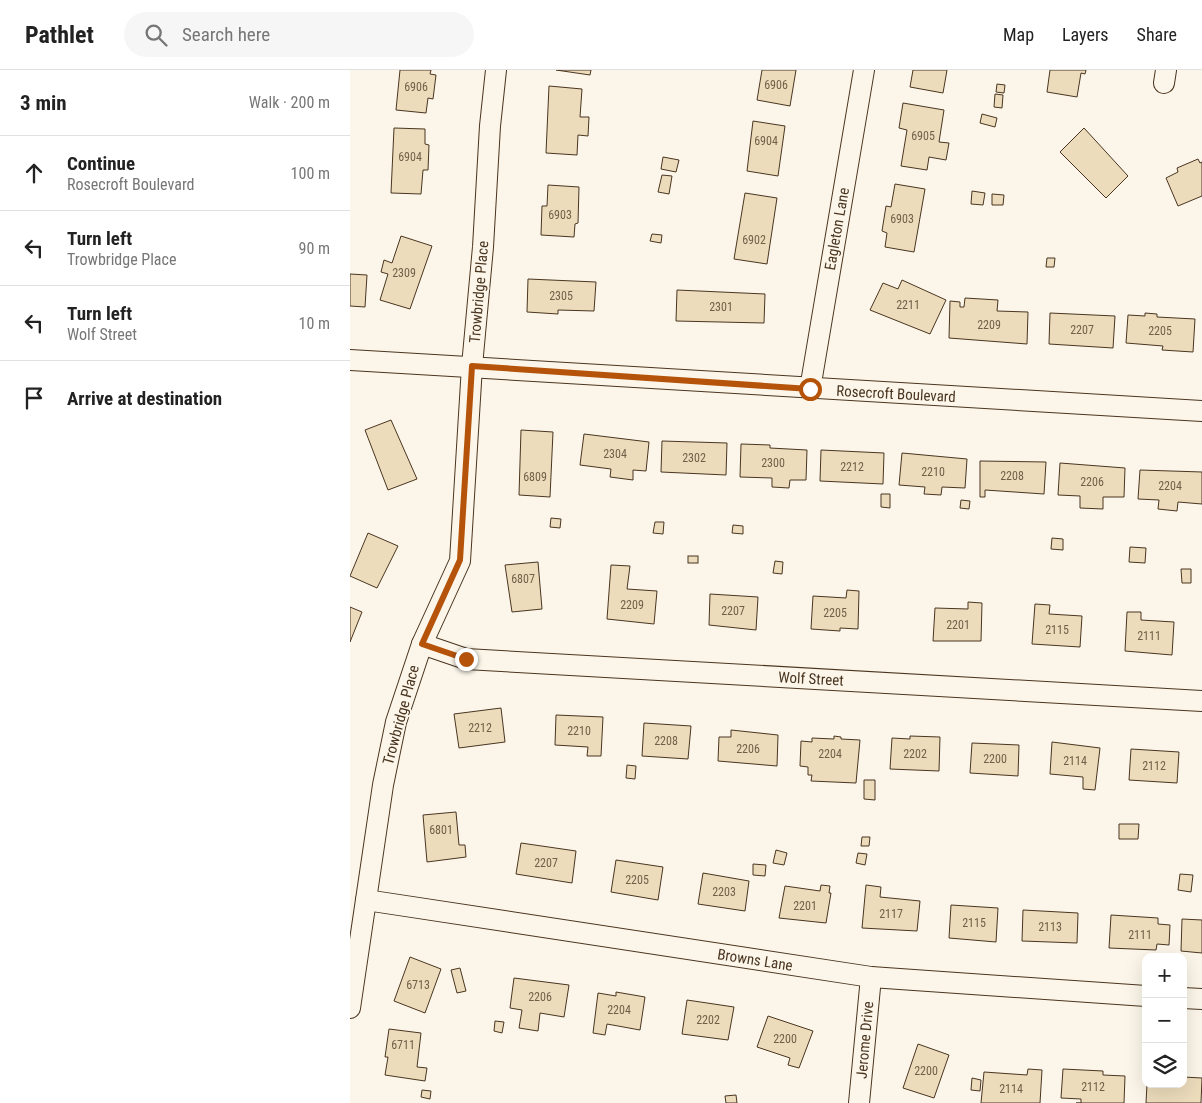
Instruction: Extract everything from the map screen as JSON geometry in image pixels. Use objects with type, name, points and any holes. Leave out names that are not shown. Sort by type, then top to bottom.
[{"type":"street","name":"Trowbridge Place","points":[[350,1008],[383,785],[396,722],[422,644],[460,560],[472,366],[496,70]]},
{"type":"street","name":"Eagleton Lane","points":[[810,389],[864,70]]},
{"type":"street","name":"Rosecroft Boulevard","points":[[350,360],[1202,411]]},
{"type":"street","name":"Wolf Street","points":[[422,644],[466,659],[1202,701]]},
{"type":"street","name":"Browns Lane","points":[[366,900],[871,977],[1142,996]]},
{"type":"street","name":"Jerome Drive","points":[[860,1103],[871,977]]},
{"type":"street","points":[[1187,998],[1202,999]]},
{"type":"building","points":[[400,70],[431,70],[430,74],[436,75],[433,99],[428,98],[426,113],[396,110]]},
{"type":"building","points":[[556,70],[591,70],[590,75]]},
{"type":"building","points":[[762,70],[796,70],[790,106],[757,100]]},
{"type":"building","points":[[913,70],[947,70],[943,93],[910,87]]},
{"type":"building","points":[[1050,70],[1086,70],[1085,74],[1081,73],[1077,97],[1047,92]]},
{"type":"building","points":[[997,84],[1005,85],[1004,93],[996,92]]},
{"type":"building","points":[[549,86],[582,89],[580,117],[589,117],[588,136],[578,135],[577,155],[546,153]]},
{"type":"building","points":[[995,94],[1003,95],[1002,108],[994,107]]},
{"type":"building","points":[[903,103],[944,110],[939,142],[949,143],[946,160],[929,157],[927,170],[901,166],[907,130],[899,128]]},
{"type":"building","points":[[982,114],[997,118],[995,127],[980,123]]},
{"type":"building","points":[[753,121],[785,126],[778,176],[747,171]]},
{"type":"building","points":[[394,128],[425,129],[425,144],[429,145],[428,170],[423,170],[421,194],[391,193]]},
{"type":"building","points":[[1084,128],[1128,176],[1106,198],[1060,152]]},
{"type":"building","points":[[663,157],[679,160],[676,172],[661,169]]},
{"type":"building","points":[[1198,159],[1200,163],[1202,162],[1202,196],[1178,206],[1166,178],[1178,172],[1177,168]]},
{"type":"building","points":[[662,175],[672,176],[669,194],[658,192]]},
{"type":"building","points":[[895,184],[925,189],[914,252],[885,247],[887,233],[882,231],[886,206],[891,207]]},
{"type":"building","points":[[548,185],[579,187],[578,223],[575,224],[574,237],[541,235],[542,206],[547,206]]},
{"type":"building","points":[[972,191],[985,193],[983,205],[971,204]]},
{"type":"building","points":[[745,193],[777,198],[767,264],[734,259]]},
{"type":"building","points":[[992,194],[1004,195],[1003,205],[992,205]]},
{"type":"building","points":[[652,234],[662,235],[661,243],[650,241]]},
{"type":"building","points":[[401,236],[432,246],[410,309],[380,300],[388,274],[381,272],[384,260],[392,263]]},
{"type":"building","points":[[1047,258],[1055,258],[1054,267],[1046,267]]},
{"type":"building","points":[[350,274],[367,275],[365,307],[350,306]]},
{"type":"building","points":[[528,279],[596,282],[594,311],[558,310],[558,314],[527,312]]},
{"type":"building","points":[[902,280],[946,300],[930,334],[870,310],[883,283],[898,289]]},
{"type":"building","points":[[677,290],[765,294],[764,323],[676,321]]},
{"type":"building","points":[[965,298],[998,300],[997,311],[1028,312],[1027,344],[949,338],[950,301],[960,302],[960,307],[964,307]]},
{"type":"building","points":[[1050,313],[1115,316],[1113,348],[1049,344]]},
{"type":"building","points":[[1145,313],[1157,314],[1157,317],[1195,319],[1193,352],[1162,350],[1163,346],[1126,343],[1128,315],[1145,316]]},
{"type":"building","points":[[391,420],[417,479],[388,490],[365,430]]},
{"type":"building","points":[[521,430],[553,432],[550,497],[519,495]]},
{"type":"building","points":[[584,434],[649,442],[646,471],[633,470],[633,480],[610,477],[611,469],[580,465]]},
{"type":"building","points":[[662,441],[727,443],[726,475],[661,472]]},
{"type":"building","points":[[741,444],[770,445],[770,448],[807,450],[806,480],[790,480],[789,488],[772,487],[772,478],[740,477]]},
{"type":"building","points":[[821,450],[884,453],[883,484],[820,481]]},
{"type":"building","points":[[902,453],[967,459],[965,488],[942,487],[941,495],[924,494],[925,487],[899,485]]},
{"type":"building","points":[[980,461],[1046,462],[1044,494],[985,490],[985,497],[980,497]]},
{"type":"building","points":[[1060,463],[1125,468],[1124,497],[1103,497],[1103,509],[1080,508],[1080,496],[1058,495]]},
{"type":"building","points":[[1140,470],[1202,472],[1202,504],[1178,502],[1177,511],[1158,509],[1159,500],[1138,499]]},
{"type":"building","points":[[881,494],[890,494],[890,508],[881,507]]},
{"type":"building","points":[[961,500],[970,501],[969,509],[960,508]]},
{"type":"building","points":[[551,518],[561,519],[560,528],[550,527]]},
{"type":"building","points":[[655,522],[664,522],[663,534],[653,533]]},
{"type":"building","points":[[733,525],[743,526],[743,534],[732,533]]},
{"type":"building","points":[[368,533],[398,546],[377,588],[350,576]]},
{"type":"building","points":[[1052,538],[1063,539],[1063,550],[1051,549]]},
{"type":"building","points":[[1130,547],[1146,548],[1145,563],[1129,562]]},
{"type":"building","points":[[688,556],[698,556],[698,563],[688,563]]},
{"type":"building","points":[[775,561],[783,562],[782,574],[773,573]]},
{"type":"building","points":[[538,562],[542,609],[512,612],[505,565]]},
{"type":"building","points":[[611,565],[630,566],[627,589],[657,591],[654,624],[607,619]]},
{"type":"building","points":[[1181,569],[1191,569],[1191,583],[1182,583]]},
{"type":"building","points":[[847,590],[859,591],[858,629],[840,628],[840,631],[811,629],[813,596],[846,598]]},
{"type":"building","points":[[710,594],[758,597],[756,630],[709,625]]},
{"type":"building","points":[[968,602],[982,603],[981,641],[933,641],[935,608],[968,609]]},
{"type":"building","points":[[1035,604],[1050,605],[1049,614],[1082,616],[1080,647],[1032,644]]},
{"type":"building","points":[[350,607],[362,612],[350,642]]},
{"type":"building","points":[[1127,612],[1141,612],[1141,620],[1174,622],[1172,655],[1125,651]]},
{"type":"building","points":[[501,708],[505,742],[459,748],[454,714]]},
{"type":"building","points":[[556,715],[603,717],[601,756],[587,756],[588,747],[555,745]]},
{"type":"building","points":[[644,723],[691,726],[688,759],[642,756]]},
{"type":"building","points":[[731,730],[778,735],[777,766],[718,761],[719,737],[731,737]]},
{"type":"building","points":[[834,736],[841,737],[841,739],[860,740],[856,783],[811,781],[812,775],[808,775],[808,767],[800,766],[801,741],[812,742],[812,738],[834,739]]},
{"type":"building","points":[[910,736],[940,737],[939,771],[890,769],[892,738],[910,739]]},
{"type":"building","points":[[1052,742],[1100,748],[1095,790],[1083,789],[1083,777],[1050,774]]},
{"type":"building","points":[[972,743],[1019,745],[1018,776],[970,773]]},
{"type":"building","points":[[1131,749],[1179,752],[1177,783],[1129,780]]},
{"type":"building","points":[[627,765],[636,766],[635,779],[626,778]]},
{"type":"building","points":[[864,780],[875,780],[875,800],[864,799]]},
{"type":"building","points":[[456,812],[459,845],[465,845],[466,857],[427,862],[423,815]]},
{"type":"building","points":[[1119,824],[1139,824],[1138,839],[1119,839]]},
{"type":"building","points":[[862,837],[870,837],[869,846],[861,846]]},
{"type":"building","points":[[521,843],[576,851],[572,883],[516,874]]},
{"type":"building","points":[[776,850],[787,853],[784,865],[773,863]]},
{"type":"building","points":[[858,853],[867,854],[865,865],[856,863]]},
{"type":"building","points":[[616,860],[663,867],[658,900],[611,892]]},
{"type":"building","points":[[753,864],[766,865],[765,876],[753,875]]},
{"type":"building","points":[[703,873],[749,881],[745,911],[698,904]]},
{"type":"building","points":[[1180,874],[1193,875],[1191,892],[1178,890]]},
{"type":"building","points":[[821,885],[830,886],[829,893],[831,893],[826,923],[779,918],[785,886],[820,891]]},
{"type":"building","points":[[866,885],[881,887],[880,897],[920,901],[917,931],[862,928]]},
{"type":"building","points":[[951,905],[998,908],[996,942],[949,938]]},
{"type":"building","points":[[1023,910],[1078,913],[1077,943],[1022,941]]},
{"type":"building","points":[[1111,915],[1158,918],[1158,924],[1170,925],[1169,945],[1157,944],[1156,950],[1109,948]]},
{"type":"building","points":[[1182,919],[1202,920],[1202,953],[1181,951]]},
{"type":"building","points":[[410,957],[441,969],[425,1013],[394,1001]]},
{"type":"building","points":[[460,968],[466,991],[457,993],[451,970]]},
{"type":"building","points":[[514,978],[569,985],[564,1017],[540,1013],[538,1031],[519,1028],[522,1010],[510,1008]]},
{"type":"building","points":[[616,992],[645,997],[640,1030],[607,1024],[605,1035],[593,1033],[598,993],[616,996]]},
{"type":"building","points":[[687,1000],[734,1007],[728,1040],[682,1034]]},
{"type":"building","points":[[768,1016],[813,1031],[799,1068],[788,1065],[790,1058],[757,1047]]},
{"type":"building","points":[[495,1021],[504,1022],[502,1033],[494,1031]]},
{"type":"building","points":[[389,1029],[421,1033],[417,1067],[427,1068],[425,1081],[385,1075],[388,1057],[385,1057]]},
{"type":"building","points":[[918,1044],[949,1055],[934,1098],[903,1088]]},
{"type":"building","points":[[1028,1069],[1042,1070],[1040,1103],[981,1103],[984,1072],[1027,1075]]},
{"type":"building","points":[[1063,1069],[1103,1071],[1103,1075],[1125,1076],[1124,1103],[1081,1103],[1081,1099],[1061,1098]]},
{"type":"building","points":[[1187,1077],[1202,1078],[1201,1103],[1146,1103],[1147,1088],[1187,1088]]},
{"type":"building","points":[[972,1078],[981,1080],[980,1091],[971,1090]]},
{"type":"building","points":[[422,1090],[431,1091],[430,1099],[421,1097]]},
{"type":"building","points":[[736,1095],[737,1103],[726,1103],[725,1096]]},
{"type":"route","points":[[466,659],[422,644],[456,574],[460,560],[472,366],[810,389]]}]
